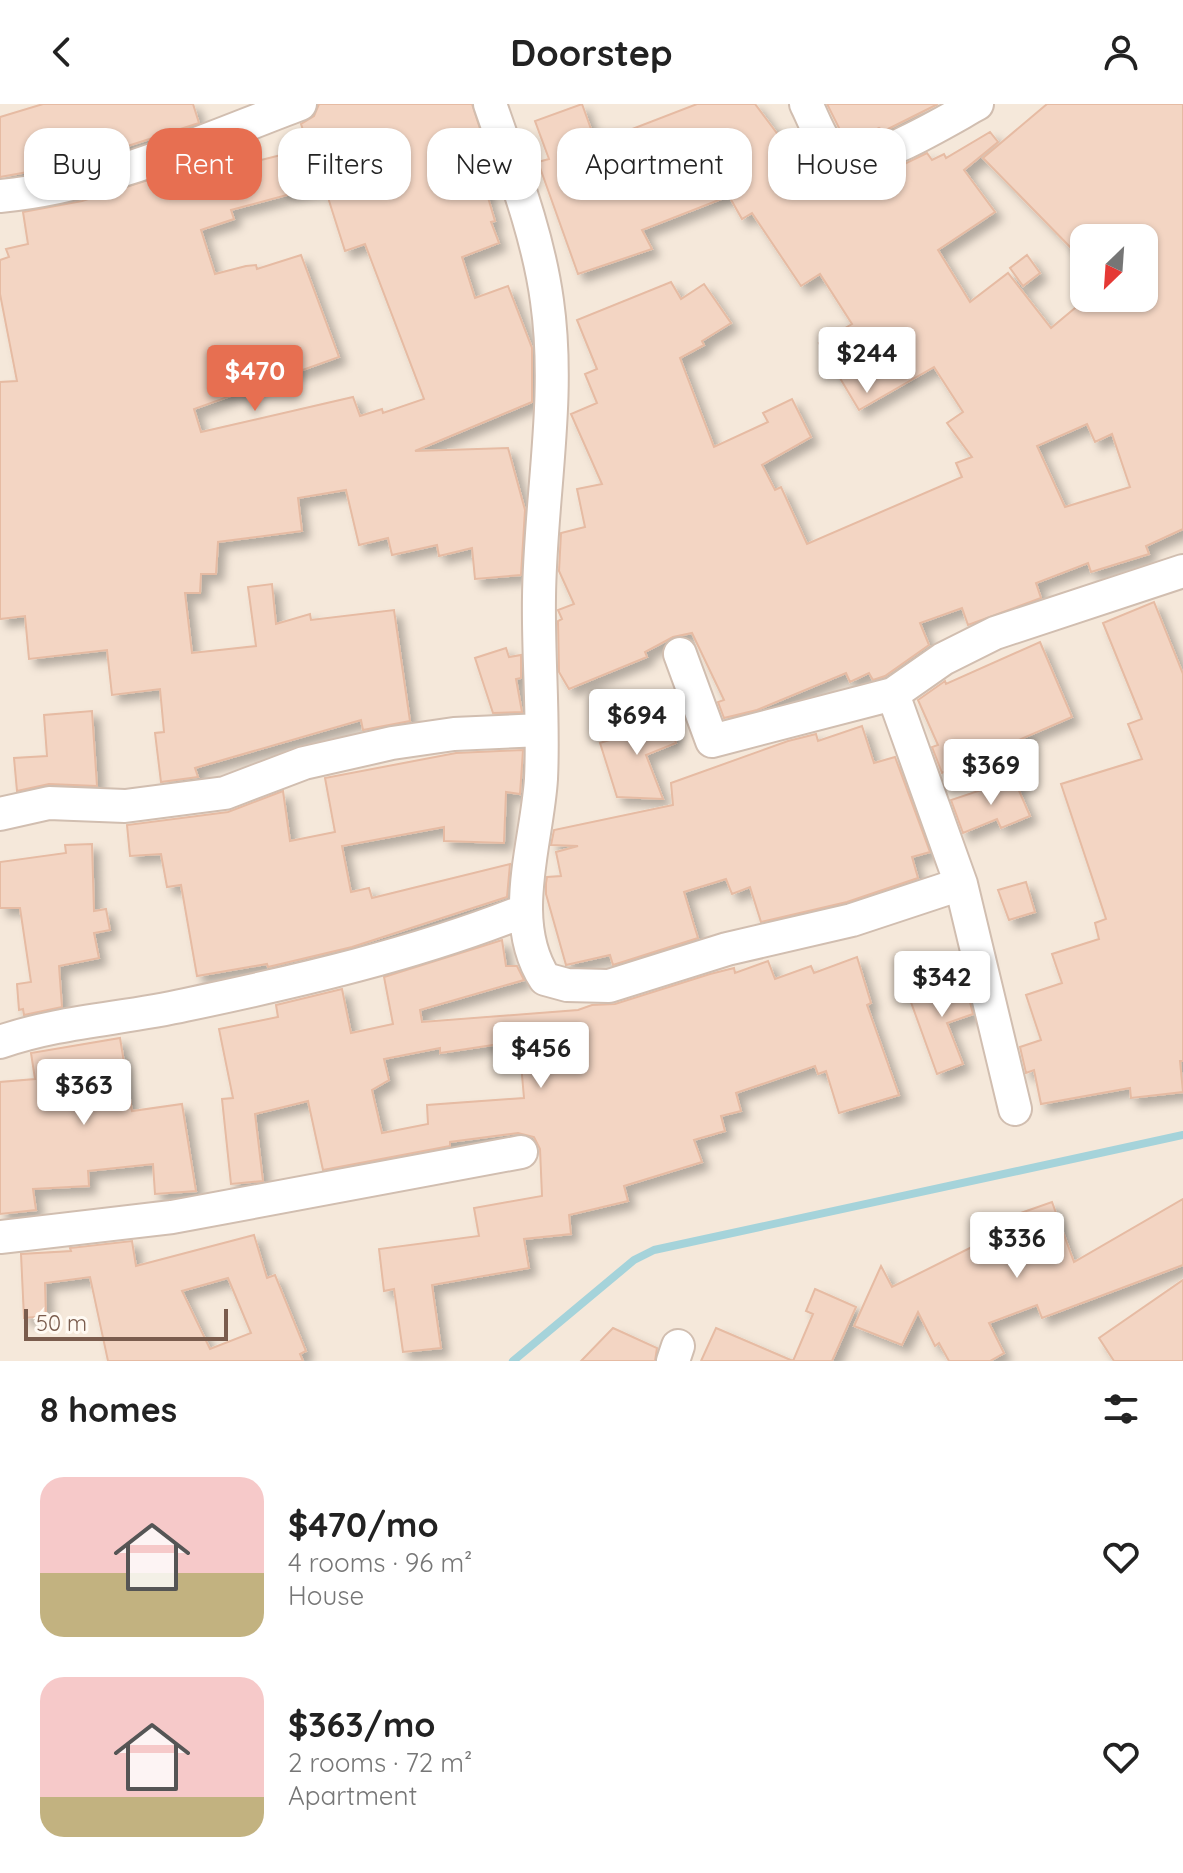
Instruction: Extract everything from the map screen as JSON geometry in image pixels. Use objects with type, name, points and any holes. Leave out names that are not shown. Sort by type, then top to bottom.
[{"type":"street","points":[[0,196],[64,185],[168,153],[300,104]]},
{"type":"street","points":[[490,104],[518,184],[547,302],[550,386],[539,597],[541,730],[536,835],[524,911],[534,963],[545,979],[567,985],[609,986],[727,949],[852,920],[961,884]]},
{"type":"street","points":[[806,104],[828,147],[845,159],[867,159],[977,104]]},
{"type":"street","points":[[680,654],[712,741],[893,694],[943,659],[995,633],[1183,571]]},
{"type":"street","points":[[893,694],[961,884],[1015,1109]]},
{"type":"street","points":[[0,814],[49,803],[125,806],[225,793],[304,763],[392,743],[454,734],[541,730]]},
{"type":"street","points":[[0,1042],[95,1019],[181,1006],[331,971],[488,925],[524,911]]},
{"type":"street","points":[[0,1237],[172,1217],[521,1152]]},
{"type":"shaded area","points":[[0,104],[1183,104],[1183,1361],[0,1361]]},
{"type":"building","points":[[43,104],[193,104],[199,123],[184,128],[146,128],[146,140],[130,145],[130,128],[24,128],[24,173],[0,177],[0,117]]},
{"type":"building","points":[[319,104],[472,104],[480,128],[427,128],[427,200],[489,200],[495,221],[491,222],[499,243],[462,257],[475,298],[508,286],[532,348],[532,402],[415,451],[508,448],[525,510],[521,575],[475,579],[472,548],[439,556],[437,545],[392,555],[388,538],[359,545],[346,490],[298,498],[302,531],[218,542],[216,574],[201,574],[200,593],[185,593],[192,653],[256,646],[248,587],[272,584],[276,624],[310,614],[311,620],[394,610],[410,721],[363,730],[361,720],[195,768],[198,777],[161,782],[155,733],[164,732],[160,689],[112,695],[107,650],[29,659],[25,616],[0,619],[0,382],[17,381],[0,294],[0,260],[9,257],[6,249],[28,244],[23,212],[85,200],[130,200],[130,186],[146,181],[146,200],[262,200],[262,160],[278,156],[278,197],[231,210],[234,219],[201,230],[215,274],[246,266],[256,265],[257,269],[301,255],[339,357],[194,409],[201,432],[353,397],[360,416],[382,409],[383,413],[424,399],[365,244],[345,251],[329,200],[411,200],[411,128],[302,128],[301,124],[314,116]]},
{"type":"building","points":[[582,104],[591,128],[557,128],[557,200],[719,200],[642,230],[652,249],[578,274],[541,170],[541,161],[549,159],[541,128],[538,128],[535,121]]},
{"type":"building","points":[[697,104],[755,104],[773,128],[768,128],[768,200],[906,200],[906,163],[927,153],[932,160],[944,154],[946,158],[990,132],[998,142],[964,170],[995,212],[938,250],[970,302],[1008,273],[1051,328],[1070,312],[1158,312],[1158,224],[1070,224],[1070,247],[983,158],[1047,104],[1183,104],[1183,529],[1146,546],[1149,554],[1091,572],[1088,563],[1036,583],[1041,598],[968,625],[962,608],[920,623],[929,645],[885,676],[873,680],[869,673],[850,682],[846,673],[757,710],[724,718],[718,702],[724,700],[692,633],[673,637],[645,652],[647,657],[569,689],[559,672],[558,621],[562,619],[558,610],[574,604],[559,571],[561,533],[585,527],[577,489],[602,484],[571,414],[597,403],[585,374],[597,369],[577,320],[671,282],[681,299],[704,284],[731,323],[702,341],[704,345],[680,358],[714,447],[768,422],[763,413],[792,399],[811,437],[762,465],[775,490],[781,487],[807,544],[962,477],[956,463],[972,457],[947,423],[963,412],[934,367],[859,410],[819,343],[852,324],[820,274],[801,286],[752,213],[742,219],[731,200],[752,200],[752,128],[635,128]],"holes":[[[1087,424],[1095,442],[1112,434],[1130,487],[1065,507],[1037,446]]]},
{"type":"building","points":[[827,104],[938,104],[890,128],[839,128]]},
{"type":"building","points":[[1027,255],[1040,273],[1023,286],[1010,268]]},
{"type":"building","points":[[1154,602],[1183,674],[1183,1061],[1180,1061],[1183,1092],[1131,1098],[1130,1088],[1041,1104],[1034,1070],[1026,1073],[1020,1047],[1041,1040],[1026,995],[1062,983],[1052,954],[1099,939],[1095,923],[1106,919],[1061,784],[1142,759],[1128,724],[1142,719],[1103,623]]},
{"type":"building","points":[[1040,642],[1072,717],[942,773],[932,747],[938,745],[918,700],[945,681],[946,684]]},
{"type":"building","points":[[506,648],[509,657],[521,655],[521,678],[516,679],[522,712],[493,713],[475,658]]},
{"type":"building","points":[[92,711],[97,786],[49,784],[17,791],[14,758],[47,756],[44,715]]},
{"type":"building","points":[[648,714],[652,725],[668,720],[676,743],[646,755],[663,799],[617,797],[600,743],[628,734],[624,721]]},
{"type":"building","points":[[862,726],[874,763],[895,757],[930,852],[912,857],[918,878],[847,902],[761,922],[750,887],[732,894],[726,879],[684,892],[698,938],[613,965],[610,955],[566,965],[546,894],[546,883],[547,877],[561,876],[556,852],[578,846],[551,845],[554,830],[673,805],[671,783],[788,741],[816,734],[818,741]]},
{"type":"building","points":[[523,750],[520,794],[506,792],[504,843],[444,841],[444,827],[342,846],[351,892],[369,888],[372,898],[510,864],[507,897],[352,947],[268,967],[267,964],[197,976],[181,885],[167,887],[161,854],[130,856],[127,825],[228,812],[283,791],[290,841],[335,832],[325,778],[456,753]]},
{"type":"building","points":[[1014,779],[1030,816],[1001,828],[997,819],[963,833],[951,800]]},
{"type":"building","points":[[92,844],[94,911],[106,909],[110,930],[94,933],[99,958],[59,966],[62,1007],[24,1015],[23,1009],[19,1010],[17,984],[31,982],[20,908],[0,908],[0,862],[66,853],[65,845]]},
{"type":"building","points":[[1026,882],[1035,912],[1009,920],[998,890]]},
{"type":"building","points":[[502,940],[506,966],[517,966],[524,980],[420,1010],[422,1022],[578,1010],[592,1005],[615,1004],[710,974],[734,968],[735,973],[768,961],[775,979],[811,966],[814,973],[857,957],[871,1003],[867,1005],[899,1095],[839,1113],[826,1071],[818,1074],[815,1066],[736,1093],[741,1111],[721,1116],[725,1131],[694,1140],[702,1162],[624,1186],[628,1201],[569,1215],[571,1234],[524,1239],[529,1268],[432,1285],[441,1348],[403,1352],[394,1289],[384,1291],[379,1249],[479,1236],[474,1208],[542,1196],[540,1149],[534,1137],[518,1133],[450,1142],[450,1146],[323,1170],[308,1101],[255,1114],[263,1181],[231,1184],[222,1099],[233,1098],[219,1029],[278,1017],[276,1005],[342,989],[351,1033],[393,1024],[384,977]],"holes":[[[519,1041],[524,1098],[427,1105],[428,1124],[382,1133],[372,1090],[389,1080],[384,1059],[440,1048],[440,1053]]]},
{"type":"building","points":[[963,975],[973,1014],[947,1023],[963,1064],[937,1074],[908,994]]},
{"type":"building","points":[[120,1038],[132,1111],[182,1104],[196,1191],[155,1194],[153,1164],[88,1171],[89,1186],[33,1189],[36,1210],[0,1214],[0,1082],[35,1079],[31,1053]]},
{"type":"building","points":[[1183,1199],[1183,1265],[1042,1318],[1037,1305],[989,1323],[1004,1353],[990,1361],[949,1361],[939,1343],[935,1346],[918,1312],[902,1345],[854,1326],[881,1266],[892,1287],[980,1243],[975,1229],[1052,1202],[1074,1262]]},
{"type":"building","points":[[254,1235],[267,1278],[275,1275],[306,1351],[300,1354],[303,1361],[108,1361],[90,1277],[45,1283],[46,1316],[24,1318],[21,1254],[71,1251],[70,1248],[132,1241],[136,1266]],"holes":[[[228,1278],[251,1333],[210,1349],[182,1291]]]},
{"type":"building","points":[[1183,1280],[1183,1361],[1114,1361],[1099,1338]]},
{"type":"building","points":[[815,1289],[856,1307],[832,1361],[793,1361],[813,1314],[806,1311]]},
{"type":"building","points":[[613,1328],[657,1348],[655,1361],[581,1361]]},
{"type":"building","points":[[716,1328],[793,1361],[701,1361]]},
{"type":"waterway","points":[[513,1361],[634,1260],[654,1250],[1183,1135]]}]
